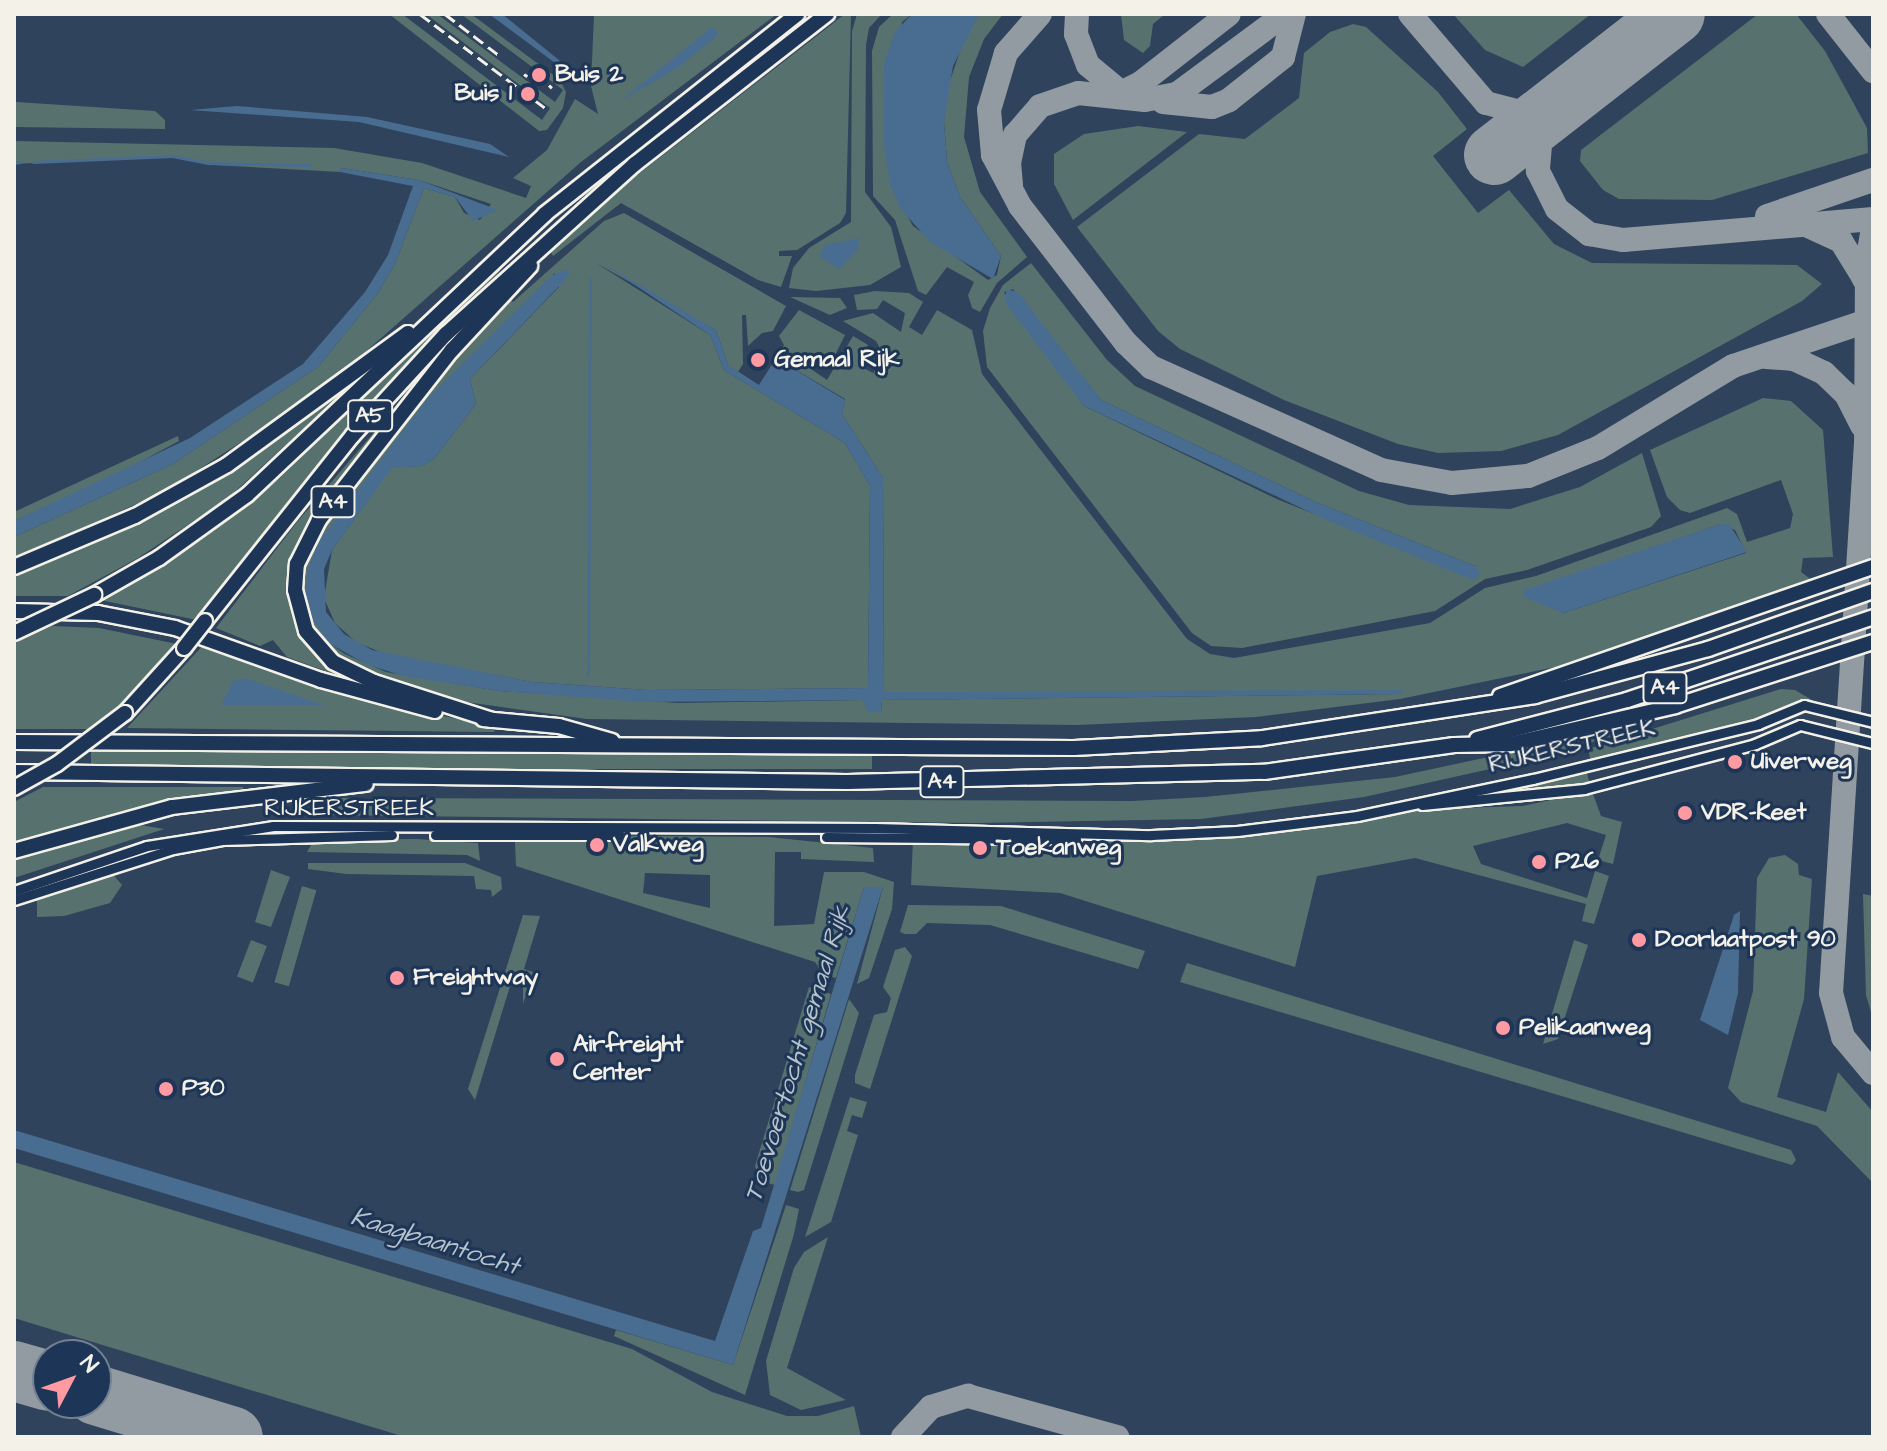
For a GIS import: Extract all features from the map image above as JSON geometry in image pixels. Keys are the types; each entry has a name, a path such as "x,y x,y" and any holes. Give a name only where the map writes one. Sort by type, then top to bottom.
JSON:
{"highway":[{"name":"A5","path":"14,633 94,595 159,558 247,495 434,315 576,188 797,14"},
{"name":"A5","path":"14,788 57,764 125,713 184,648 400,382 556,231 827,14"},
{"name":"A4","path":"492,720 374,682 333,662 316,647 299,614 297,564 319,520 382,437 556,231"},
{"name":"A5","path":"14,567 135,516 227,465 434,315"},
{"name":"A4","path":"1478,705 1873,567"},
{"name":"A4","path":"14,742 1074,748 1262,738 1478,705 1618,675 1873,591"},
{"name":"A4","path":"14,611 98,613 175,628 376,697 492,720 559,726 632,746"},
{"name":"A4","path":"14,772 1017,782 1264,772 1454,745 1627,700 1873,617"},
{"name":"A4","path":"1454,745 1511,744 1675,706 1873,642"},
{"name":"A4","path":"14,851 172,807 278,791 428,778"}],"street":[{"name":"RIJKERSTREEK","path":"14,891 147,846 273,826 1151,835 1285,826 1417,804 1758,724 1804,705 1873,722"},
{"name":"RIJKERSTREEK","path":"1417,804 1514,800 1584,789 1755,744 1800,725 1873,743"},
{"name":"RIJKERSTREEK","path":"14,900 173,849 237,839 693,832"}],"green space":[{"path":"389,14 402,14 542,120 550,108 426,14 437,14 555,102 563,90 461,14 471,14 560,80 566,92 563,108 547,130 539,131"},
{"path":"594,14 777,14 581,162 322,390 165,491 14,559 14,537 173,464 318,367 378,293 395,264 424,188 455,197 464,213 480,220 491,204 419,180 341,168 340,172 213,165 166,156 14,164 14,141 334,148 422,163 526,198 531,186 513,178 547,150 575,99 598,114 591,86"},
{"path":"845,14 851,14 846,213 840,223 797,250 779,251 779,256 792,256 781,287 758,280 621,203 553,256 549,249 613,194"},
{"path":"857,14 882,14 869,28 866,45 865,192 891,227 901,267 870,285 816,291 789,288 793,268 809,248 851,222 852,31"},
{"path":"893,14 912,14 902,22 890,184 913,226 988,280 997,275 1001,256 960,197 947,161 944,122 946,93 964,39 979,14 1003,14 984,39 969,77 964,137 980,192 1027,257 997,283 980,312 972,308 968,295 974,282 947,267 926,295 918,291 895,220 873,196 872,51 879,27"},
{"path":"1121,14 1165,14 1153,24 1150,46 1143,53 1124,40"},
{"path":"1453,14 1591,14 1523,67 1485,50"},
{"path":"1758,14 1796,14 1825,51 1867,128 1868,153 1712,200 1619,199 1603,190 1580,161 1581,150"},
{"path":"1353,24 1366,27 1438,92 1467,129 1433,156 1478,213 1509,190 1554,244 1592,263 1797,265 1822,284 1802,301 1558,435 1501,451 1438,453 1398,444 1284,400 1180,349 1158,331 1077,227 1199,134 1245,139 1299,98 1304,53 1330,32"},
{"path":"16,102 155,111 165,120 165,129 14,127"},
{"path":"1138,126 1187,132 1073,220 1054,184 1054,154 1084,134"},
{"path":"624,213 786,306 773,331 762,333 748,346 746,315 742,315 743,364 738,372 728,365 716,330 596,263 710,335 724,370 845,443 870,486 868,688 647,690 532,682 385,654 356,642 335,623 324,598 332,550 392,467 422,466 435,458 476,404 470,379 559,287 555,273 428,399 315,548 330,644 345,654 386,672 499,691 678,703 863,700 869,712 881,712 882,700 1401,694 884,692 883,478 842,414 845,399 776,358 784,345 779,336 799,310 845,335 831,363 813,353 805,365 827,380 853,336 868,345 858,365 873,373 884,356 876,341 843,321 873,313 901,332 905,313 883,300 877,309 857,310 854,295 875,291 909,293 923,302 909,327 922,335 937,310 972,330 982,374 1187,639 1210,654 1234,658 1430,623 1485,588 1536,576 1727,508 1737,514 1747,542 1790,528 1793,514 1781,480 1690,513 1680,510 1667,497 1650,450 1763,398 1791,401 1823,430 1833,557 1803,558 1801,572 1812,580 1555,667 1400,699 1256,717 1077,725 587,719 459,701 352,670 319,644 302,612 300,564 310,541 421,394 507,297 513,302 604,221","holes":["1721,524 1735,530 1746,553 1563,613 1532,589"]},
{"path":"1031,263 1107,360 1135,386 1359,491 1409,505 1510,509 1580,487 1642,453 1661,516 1651,527 1527,570 1485,579 1435,611 1242,648 1211,646 1192,633 987,367 983,331 990,308 1003,285","holes":["1013,289 1101,400 1316,502 1477,567 1476,578 1279,500 1084,406 1004,292"]},
{"path":"497,267 500,271 339,441 197,620 100,600 183,551 280,478"},
{"path":"790,297 840,298 847,308 830,315"},
{"path":"449,345 304,539 296,614 336,668 334,674 287,657 273,640 260,646 216,628 297,522"},
{"path":"356,380 228,498 138,558 68,596 14,596 14,571 270,440"},
{"path":"178,436 179,441 108,479 14,521 14,512"},
{"path":"52,626 99,628 177,644 125,702 90,729 14,729 14,643"},
{"path":"206,642 379,702 495,727 494,732 127,728"},
{"path":"1781,689 1795,690 1817,703 1591,762 1588,749"},
{"path":"1628,727 1617,735 1526,761 1364,797 1201,819 976,823 319,815 319,798 1132,801 1205,797 1395,777"},
{"path":"91,752 872,752 872,769 91,769"},
{"path":"1586,769 1590,785 1555,792 1455,796"},
{"path":"43,787 243,789 147,807 14,845 14,802"},
{"path":"1592,791 1601,816 1622,822 1613,864 1598,860 1606,835 1567,823 1473,846 1481,864 1587,898 1595,871 1609,876 1594,924 1582,921 1586,904 1415,858 1317,876 1295,967 1060,893 911,885 913,840 1013,846 1189,839 1311,828 1429,809 1523,806"},
{"path":"140,825 164,829 14,878 14,860"},
{"path":"530,835 769,837 873,848 874,862 801,859 801,852 775,852 774,926 814,924 824,872 864,872 894,882 892,909 869,978 857,984 883,887 864,887 836,978 823,974 815,962 516,866 515,842","holes":["645,873 710,875 710,908 643,893"]},
{"path":"416,839 478,843 480,861 467,855 307,852 314,840"},
{"path":"1785,855 1798,864 1799,875 1812,879 1804,999 1777,1097 1826,1112 1838,1072 1873,1112 1873,1183 1817,1126 1741,1102 1728,1088 1753,991 1757,878 1769,858"},
{"path":"308,863 465,863 501,877 502,889 492,897 491,890 476,889 474,876 346,874 308,869"},
{"path":"271,870 290,877 271,927 255,922"},
{"path":"110,871 122,885 110,903 64,916 37,917 37,896"},
{"path":"302,886 316,890 289,986 274,982"},
{"path":"1863,894 1873,896 1873,1019 1866,995"},
{"path":"908,905 1001,906 1145,951 1138,969 990,925 927,923 916,934 905,934 900,932"},
{"path":"523,915 540,916 524,969 533,972 523,1004 523,987 511,983 475,1100 468,1089"},
{"path":"251,940 267,946 253,983 237,976"},
{"path":"1574,940 1588,945 1558,1039 1543,1044"},
{"path":"905,947 912,956 870,1089 855,1083 855,1075 874,1015 887,1012 891,998 883,987 895,950"},
{"path":"1187,963 1791,1150 1796,1160 1792,1165 1180,982"},
{"path":"809,987 831,994 775,1185 760,1181 755,1166"},
{"path":"849,999 859,1013 804,1190 790,1190"},
{"path":"850,1097 867,1102 862,1118 852,1115 847,1131 858,1135 831,1222 805,1237"},
{"path":"14,1162 632,1349 712,1392 787,1416 818,1416 854,1406 861,1437 405,1437 112,1348 112,1339 83,1339 14,1318"},
{"path":"786,1205 799,1209 794,1234 745,1395 614,1336 616,1330 733,1365"},
{"path":"828,1237 787,1368 846,1400 801,1410 770,1395 766,1361 794,1268 804,1252"}],"water":[{"path":"489,14 502,14 575,73 570,74"},
{"path":"912,14 979,14 953,66 944,122 947,161 960,197 1001,256 993,279 930,242 900,208 890,184 883,138 884,63 895,32"},
{"path":"712,27 719,32 715,38 676,69 619,102"},
{"path":"237,106 367,117 490,144 509,157 359,122 190,110"},
{"path":"341,168 419,180 498,210 473,221 455,197 424,188 395,264 378,293 318,367 173,464 14,537 14,521 190,438 303,364 365,292 388,255 413,186 340,172"},
{"path":"859,238 858,250 839,269 819,256 825,245"},
{"path":"599,261 716,330 728,365 759,385 776,358 845,400 842,414 883,478 884,692 1402,690 1401,694 882,700 881,712 868,712 863,700 642,702 499,691 404,676 368,665 330,644 314,622 306,595 307,571 319,541 428,398 551,276 564,270 570,273 566,279 470,379 476,404 435,458 422,466 392,468 332,550 324,569 326,612 344,634 372,650 532,682 647,690 868,688 870,486 845,443 724,370 710,335"},
{"path":"1006,289 1018,292 1101,400 1316,502 1477,567 1480,575 1473,580 1331,522 1084,406 1006,304"},
{"path":"1721,524 1729,524 1747,552 1563,613 1524,597 1524,590"},
{"path":"245,678 323,705 221,705 233,681"},
{"path":"864,887 883,887 733,1365 14,1148 14,1130 715,1341 753,1231 761,1228"},
{"path":"1740,911 1738,993 1728,1035 1700,1020 1734,915"}],"pier":[{"path":"1802,821 1873,842 1873,864 1801,843"}],"waterway":[{"path":"33,162 172,156 209,163 310,165"},
{"path":"14,163 20,162"},
{"path":"588,676 590,279"}],"taxiway":[{"path":"1040,14 1006,53 989,110 993,155 1020,206 1126,343 1151,367 1381,470 1452,483 1528,476 1598,448 1733,366 1873,319"},
{"path":"1077,14 1076,34 1088,65 1124,95"},
{"path":"1115,96 1142,82 1229,14"},
{"path":"1011,185 1009,163 1015,135 1040,106 1078,93 1145,100 1177,94 1285,14"},
{"path":"1163,102 1212,107 1229,100 1283,57 1294,14"},
{"path":"1410,14 1486,103 1525,113 1560,104"},
{"path":"1828,14 1873,71"},
{"path":"1560,104 1541,134 1538,171 1557,209 1589,234 1623,240 1873,219"},
{"path":"1767,216 1873,180"},
{"path":"1804,224 1841,241 1865,280"},
{"path":"1864,279 1873,228"},
{"path":"1867,264 1866,443 1831,993 1843,1037 1873,1073"},
{"path":"1766,357 1794,359 1824,373 1846,394 1862,425"},
{"path":"903,1437 931,1407 968,1396 1117,1437"}],"runway":[{"path":"1494,155 1675,14"},
{"path":"14,1371 32,1376"},
{"path":"112,1400 233,1437"}],"railway":[{"path":"420,14 549,111"},
{"path":"445,14 500,56"},
{"path":"549,85 552,88"}],"place":[{"name":"Buis 2","path":"539,75"},
{"name":"Buis 1","path":"528,94"},
{"name":"Gemaal Rijk","path":"758,360"},
{"name":"Uiverweg","path":"1735,762"},
{"name":"VDR-Keet","path":"1685,813"},
{"name":"Valkweg","path":"597,845"},
{"name":"Toekanweg","path":"980,848"},
{"name":"P26","path":"1539,862"},
{"name":"Doorlaatpost 90","path":"1639,940"},
{"name":"Freightway","path":"397,978"},
{"name":"Pelikaanweg","path":"1503,1028"},
{"name":"Airfreight Center","path":"557,1059"},
{"name":"P30","path":"166,1089"}],"water label":[{"name":"Toevoertocht gemaal Rijk","path":"798,1054"},
{"name":"Kaagbaantocht","path":"435,1242"}]}
